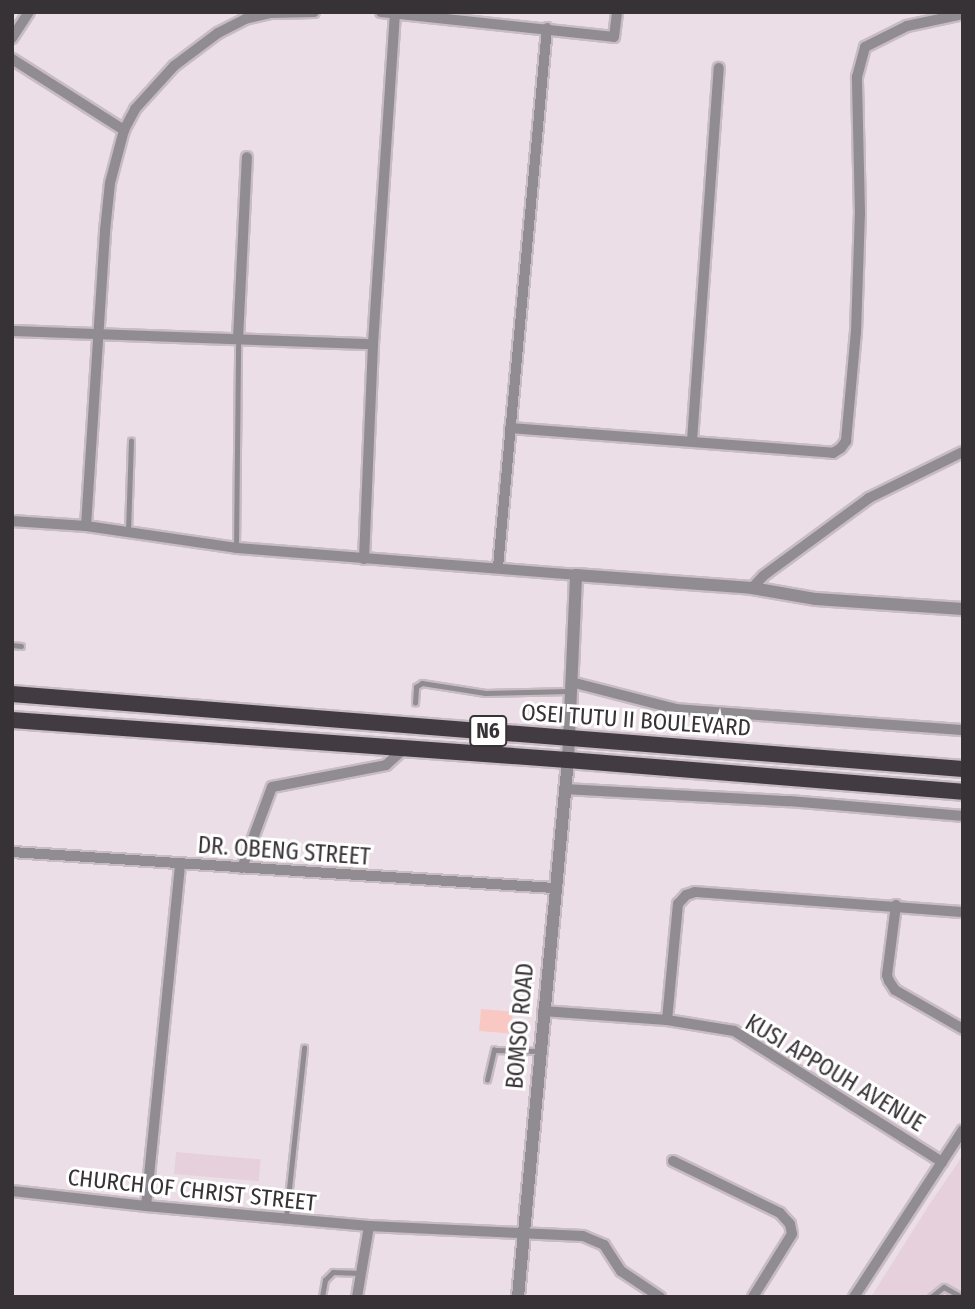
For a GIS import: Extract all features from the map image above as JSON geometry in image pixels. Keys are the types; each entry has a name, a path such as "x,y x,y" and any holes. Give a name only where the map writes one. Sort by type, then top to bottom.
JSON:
{"highway":[{"name":"OSEI TUTU II BOULEVARD","path":"12,694 963,769"},
{"name":"OSEI TUTU II BOULEVARD","path":"12,720 963,792"}],"street":[{"path":"12,38 29,12"},
{"path":"86,526 97,336 110,183 124,130 135,109 174,66 218,33 245,19 272,13 314,12"},
{"path":"381,12 614,37 617,12"},
{"path":"364,559 373,344 395,13"},
{"path":"510,428 833,453 846,441 856,332 860,214 857,77 865,47 907,26 963,15"},
{"path":"498,567 547,28"},
{"path":"12,58 124,130"},
{"path":"692,441 719,68"},
{"path":"238,339 247,157"},
{"path":"12,331 373,344"},
{"path":"752,588 763,576 869,498 963,452"},
{"path":"12,521 86,526 236,548 752,588 816,599 963,609"},
{"name":"BOMSO ROAD","path":"518,1297 568,760 576,575"},
{"path":"571,687 676,709 963,730"},
{"path":"242,868 272,787 386,765 405,748"},
{"path":"564,789 789,801 963,816"},
{"name":"DR. OBENG STREET","path":"12,852 554,888"},
{"path":"146,1206 180,864"},
{"path":"667,1020 678,904 686,895 695,892 963,912"},
{"path":"895,905 889,982 894,990 963,1029"},
{"name":"KUSI APPOUH AVENUE","path":"543,1011 667,1020 734,1031 942,1162"},
{"path":"854,1297 963,1130"},
{"path":"673,1161 780,1213 790,1224 792,1234 753,1297"},
{"name":"CHURCH OF CHRIST STREET","path":"12,1191 369,1226 583,1236 604,1245 621,1271 660,1297"},
{"path":"357,1297 369,1226"}],"lane":[{"path":"236,548 238,339"},
{"path":"128,532 131,441"},
{"path":"12,645 21,646"},
{"path":"415,703 416,687 422,683 485,693 571,687"},
{"path":"286,1219 304,1048"},
{"path":"487,1080 494,1050 539,1051"},
{"path":"322,1297 325,1280 333,1272 360,1273"},
{"path":"931,1297 944,1287 962,1297"}],"shaded area":[{"path":"481,1009 513,1012 511,1034 479,1031"},
{"path":"176,1152 261,1159 259,1181 174,1174"},
{"path":"963,1155 963,1297 871,1297 929,1205"}]}
